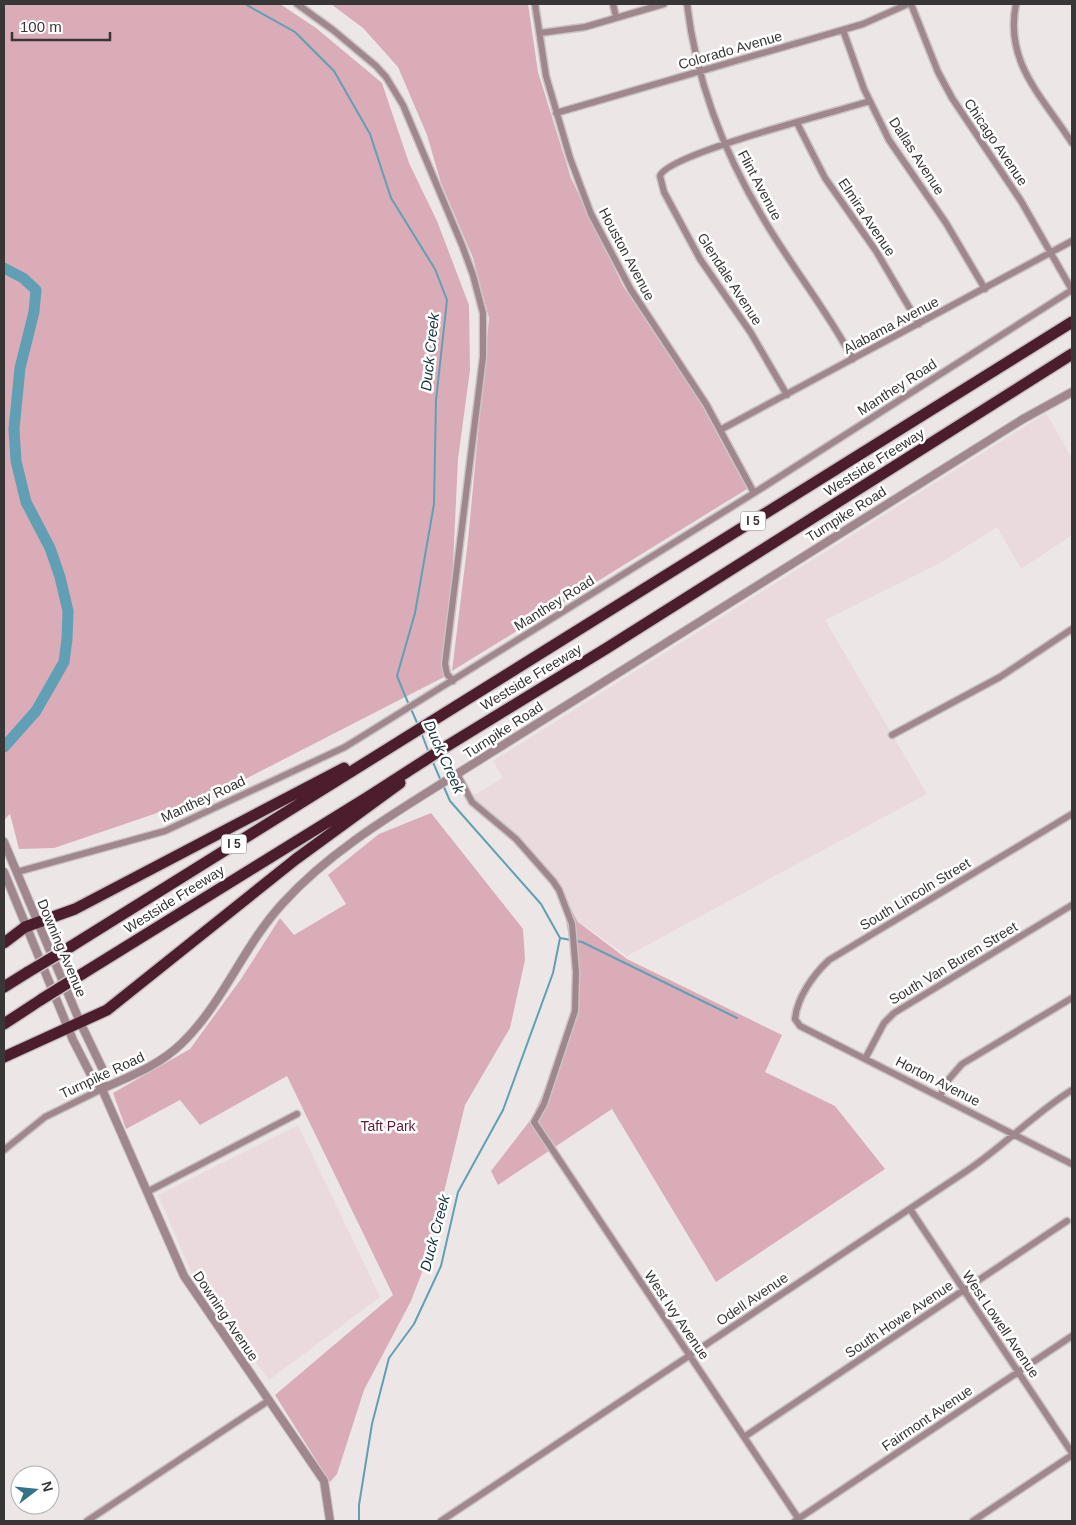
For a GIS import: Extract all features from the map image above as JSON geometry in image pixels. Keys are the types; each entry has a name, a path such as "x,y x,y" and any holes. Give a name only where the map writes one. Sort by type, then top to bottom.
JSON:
{"highway":[{"name":"Westside Freeway","path":"4,987 1058,331 1072,320"},
{"name":"Westside Freeway","path":"4,1024 447,746 607,648 1071,355"},
{"path":"4,943 25,926 75,908 356,762 370,760"},
{"path":"4,1057 107,1010 312,847 397,788 411,770"}],"street":[{"path":"297,4 333,30 376,66 400,100 462,245 480,300 484,325 483,357 445,664 447,674 453,681"},
{"name":"Houston Avenue","path":"535,4 546,76 556,113 585,198 615,261 652,324 696,387 754,493"},
{"path":"613,4 616,17"},
{"path":"540,33 585,26 664,4"},
{"name":"Flint Avenue","path":"687,4 691,39 725,144 762,218 821,304 853,359"},
{"name":"Colorado Avenue","path":"556,113 843,30 880,18 909,4"},
{"name":"Chicago Avenue","path":"909,4 934,64 952,98 1021,201 1072,290"},
{"path":"1016,4 1014,34 1019,58 1031,83 1072,143"},
{"name":"Dallas Avenue","path":"843,30 870,102 889,140 946,223 985,289"},
{"path":"725,144 870,102"},
{"name":"Elmira Avenue","path":"797,123 825,178 876,252 919,324"},
{"name":"Glendale Avenue","path":"725,144 664,168 660,174 660,180 664,192 700,259 760,348 787,395"},
{"name":"Alabama Avenue","path":"720,430 1072,242"},
{"name":"Manthey Road","path":"17,872 165,831 339,750 428,697 754,493 1072,290"},
{"name":"Turnpike Road","path":"4,1150 44,1117 140,1072 180,1045 196,1027 264,926 303,882 351,843 454,775 1023,418 1072,392"},
{"path":"892,735 1000,677 1072,629"},
{"name":"West Ivy Avenue","path":"454,775 472,802 516,839 553,881 559,890 572,924 576,972 575,1011 545,1099 534,1122 798,1520"},
{"name":"South Lincoln Street","path":"795,1019 796,1012 811,981 829,960 1072,814"},
{"path":"4,842 17,872"},
{"path":"4,853 9,864 17,872"},
{"name":"Downing Avenue","path":"17,872 80,1022 103,1070 102,1089"},
{"name":"Downing Avenue","path":"5,874 68,1027 92,1076 102,1089 187,1281 324,1481 330,1521"},
{"name":"South Van Buren Street","path":"865,1059 884,1023 894,1013 1072,905"},
{"path":"940,1096 949,1078 962,1064 1072,998"},
{"name":"Horton Avenue","path":"795,1019 800,1026 1072,1164"},
{"name":"Odell Avenue","path":"441,1521 987,1157 1044,1108 1072,1090"},
{"path":"147,1192 296,1114"},
{"name":"West Lowell Avenue","path":"910,1209 1072,1454"},
{"name":"South Howe Avenue","path":"744,1437 1068,1221"},
{"name":"Fairmont Avenue","path":"798,1520 1072,1336"},
{"path":"87,1521 268,1400"},
{"path":"973,1521 1072,1454"}],"shaded area":[{"path":"1046,413 1072,458 1072,535 1021,569 997,527 942,562 825,620 927,794 627,956 579,922 552,876 467,799 503,778 493,761"},
{"path":"298,1125 380,1297 269,1380 192,1274 158,1195"}],"green space":[{"path":"4,4 280,4 316,28 382,83 409,163 437,221 469,305 470,370 458,459 451,608 444,677 222,791 54,848 19,849 10,814 4,820"},
{"path":"331,4 528,4 538,72 571,178 623,286 699,400 747,489 452,671 468,540 489,318 473,258 441,183 427,135 398,67 363,28"},
{"name":"Taft Park","path":"431,813 523,929 525,960 510,1028 465,1105 429,1254 411,1301 364,1390 337,1474 330,1482 275,1395 393,1295 287,1076 200,1125 180,1100 126,1129 113,1093 190,1049 241,979 280,918 294,935 346,904 328,875 379,834"},
{"path":"560,888 578,922 627,959 782,1035 765,1072 835,1106 885,1169 716,1282 612,1109 498,1185 491,1171 532,1118 567,1039 577,982"}],"waterway":[{"name":"Duck Creek","path":"245,4 295,32 334,71 370,134 391,198 435,269 447,300 436,400 434,504 415,613 397,676 409,705"},
{"path":"4,268 23,278 36,290 34,312 20,368 14,429 16,461 26,502 50,548 60,577 68,611 64,662 36,711 4,747"},
{"name":"Duck Creek","path":"411,709 418,725"},
{"name":"Duck Creek","path":"421,732 429,753"},
{"name":"Duck Creek","path":"432,760 441,781"},
{"name":"Duck Creek","path":"359,1521 359,1505 372,1424 389,1358 414,1324 441,1266 458,1192 503,1110 553,973 560,938 541,904 450,801 443,785"},
{"path":"560,938 582,942 737,1018"}]}
